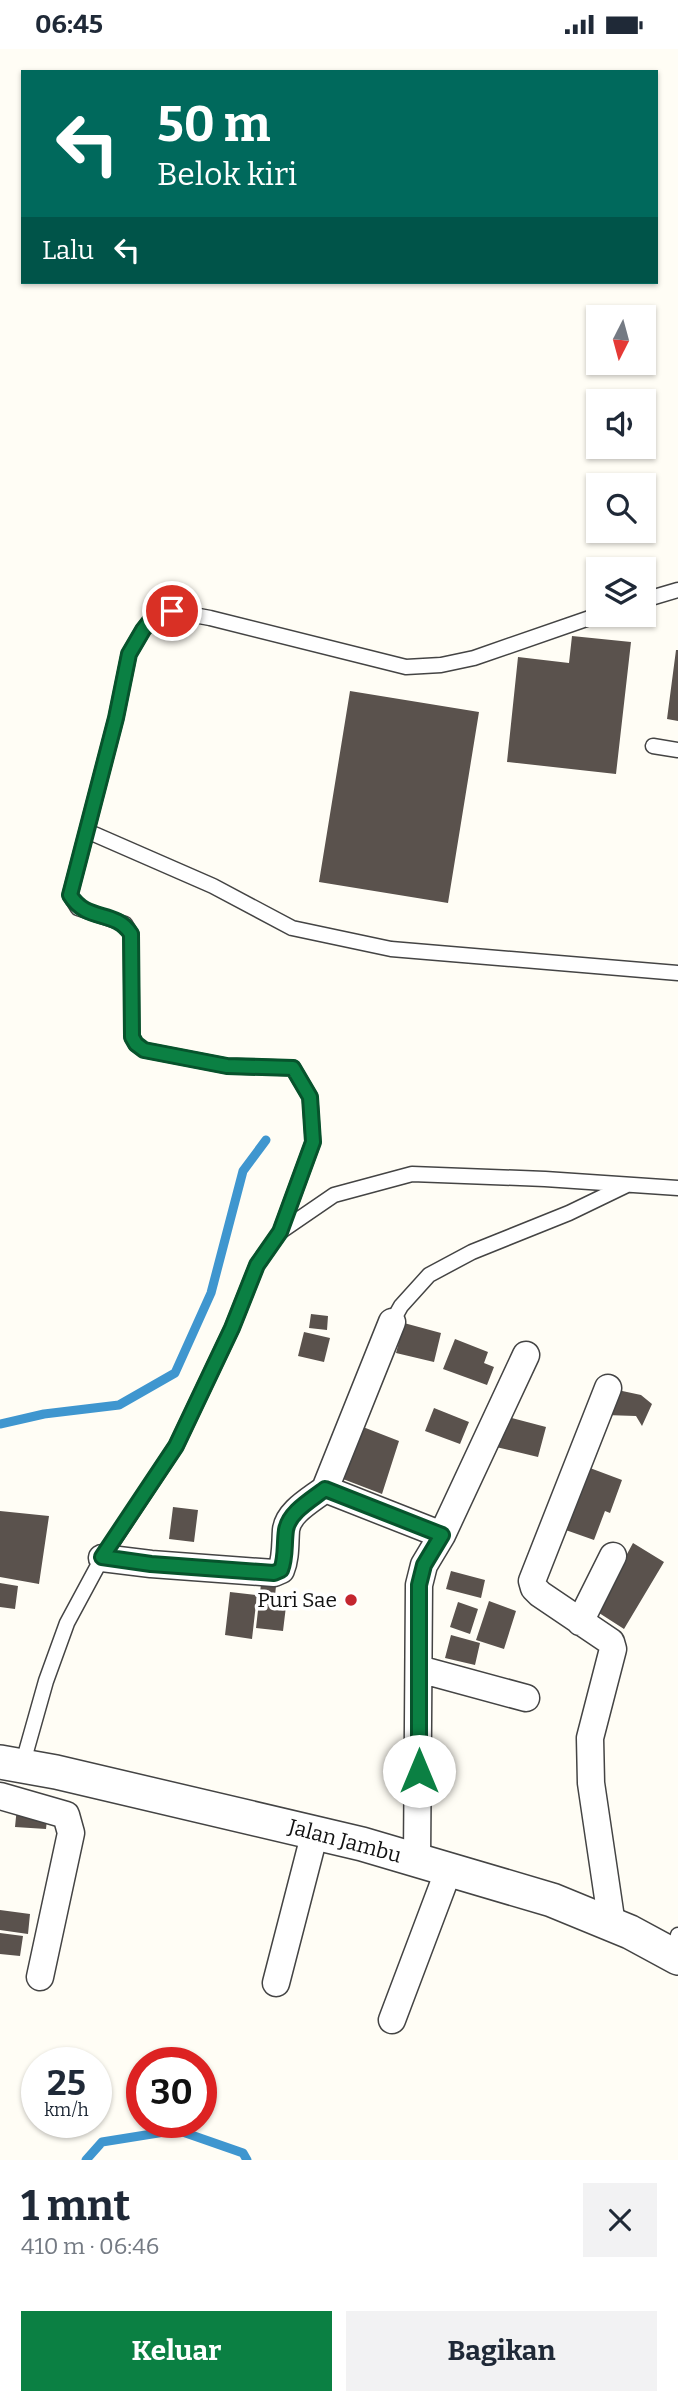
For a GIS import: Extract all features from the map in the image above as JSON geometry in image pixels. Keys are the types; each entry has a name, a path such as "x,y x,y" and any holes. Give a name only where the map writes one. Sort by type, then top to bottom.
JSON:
{"street":[{"path":"102,1557 151,1564 274,1573 281,1570 284,1563 286,1526 293,1515 325,1489 392,1322"},
{"path":"417,1861 419,1585 424,1565 442,1535 526,1355"},
{"path":"608,1388 532,1581 540,1594 611,1642 613,1649 590,1738 591,1783 612,1925"},
{"path":"325,1489 442,1535"},
{"path":"580,1622 613,1556"},
{"path":"419,1669 526,1698"},
{"name":"Jalan Jambu","path":"11,1764 314,1832 449,1869 552,1900 676,1949"},
{"path":"0,1795 66,1815 71,1833 40,1977"},
{"path":"276,1983 314,1832"},
{"path":"392,2020 449,1869"}],"lane":[{"path":"656,596 678,590"},
{"path":"11,1764 47,1681 67,1623 102,1557 176,1446 232,1328 257,1265 280,1232 313,1142 310,1097 293,1068 227,1066 144,1050 136,1044 132,1037 131,934 124,924 78,908 70,895 129,654 154,616 172,611 406,667 441,665 474,658 586,619"},
{"path":"653,746 678,750"},
{"path":"87,831 213,886 292,928 391,949 678,973"},
{"path":"280,1232 334,1195 412,1174 678,1188"},
{"path":"392,1322 401,1306 429,1275 472,1252 569,1213 628,1185"}],"building":[{"path":"572,636 631,642 616,774 507,762 518,657 569,663"},
{"path":"678,650 678,721 667,719"},
{"path":"350,691 479,712 448,903 319,882"},
{"path":"311,1314 328,1316 327,1330 309,1328"},
{"path":"404,1323 441,1333 434,1362 396,1353"},
{"path":"304,1332 330,1338 324,1362 298,1356"},
{"path":"455,1339 488,1352 484,1363 494,1367 487,1385 443,1369"},
{"path":"613,1389 641,1395 652,1404 642,1426 636,1416 605,1415"},
{"path":"434,1408 469,1422 460,1444 425,1431"},
{"path":"504,1416 546,1427 538,1457 496,1447"},
{"path":"363,1427 399,1441 382,1494 343,1479"},
{"path":"582,1465 622,1480 610,1513 605,1511 594,1540 560,1528"},
{"path":"173,1507 198,1510 194,1542 169,1539"},
{"path":"0,1511 49,1516 39,1584 0,1577"},
{"path":"633,1543 664,1562 624,1629 596,1611"},
{"path":"451,1571 485,1580 481,1598 446,1589"},
{"path":"0,1583 18,1586 15,1609 0,1607"},
{"path":"261,1584 276,1586 275,1596 287,1598 283,1631 256,1628"},
{"path":"230,1592 257,1595 252,1639 225,1635"},
{"path":"489,1601 516,1611 504,1649 476,1640"},
{"path":"458,1602 478,1609 470,1634 450,1627"},
{"path":"451,1635 480,1643 475,1665 445,1658"},
{"path":"17,1807 48,1810 46,1829 15,1827"},
{"path":"0,1910 30,1914 28,1934 0,1930"},
{"path":"0,1933 23,1936 20,1956 0,1954"}],"waterway":[{"path":"0,1424 44,1414 119,1405 175,1373 211,1293 243,1171 266,1140"},
{"path":"86,2160 102,2142 177,2130 243,2153 247,2160"}],"place":[{"name":"Puri Sae","path":"351,1600"}],"route":[{"path":"172,611 154,616 129,654 116,718 70,895 78,908 124,924 131,934 132,1037 136,1044 144,1050 187,1056 227,1066 293,1068 310,1097 313,1142 280,1232 257,1265 232,1328 176,1446 102,1557 151,1564 274,1573 281,1570 284,1563 286,1526 293,1515 325,1489 442,1535 424,1565 419,1585 419,1771"}]}
